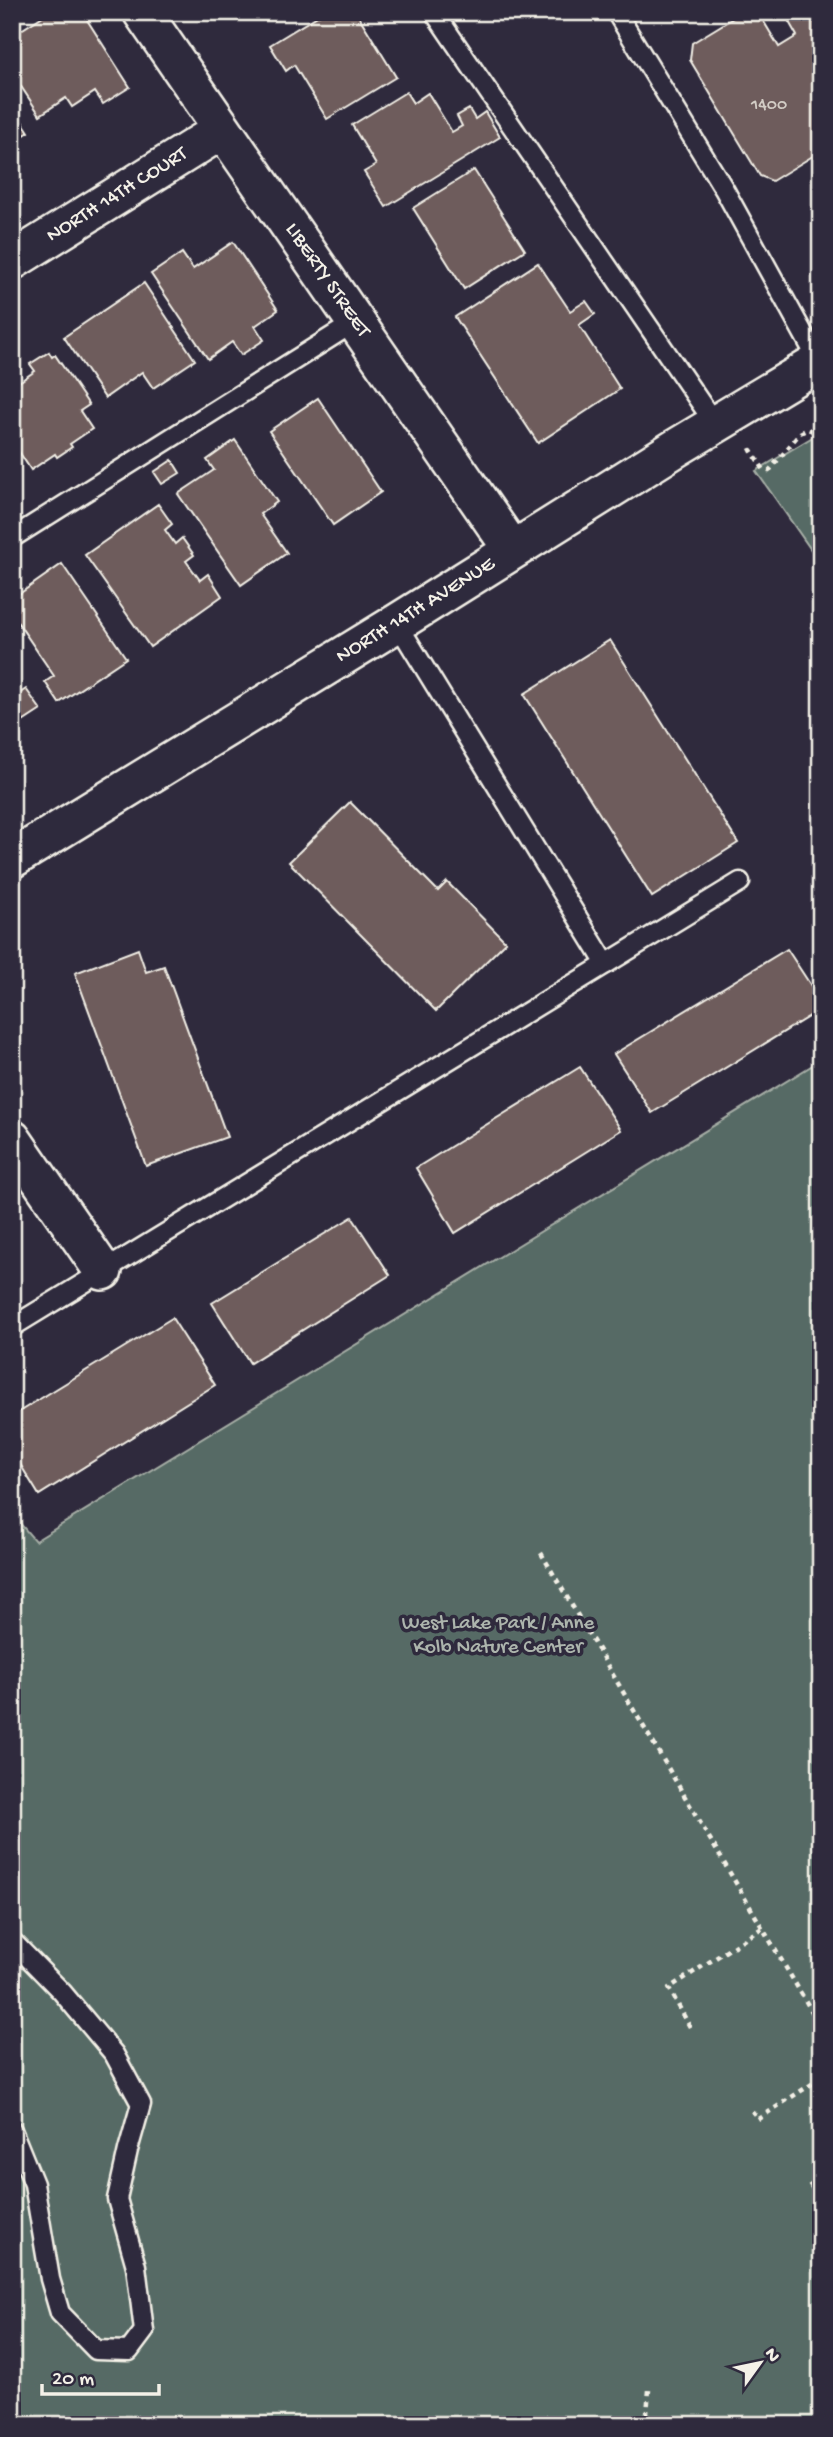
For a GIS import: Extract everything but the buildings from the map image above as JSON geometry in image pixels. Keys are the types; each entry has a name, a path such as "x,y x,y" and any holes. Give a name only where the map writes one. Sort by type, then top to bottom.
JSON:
{"street":[{"name":"LIBERTY STREET","path":"142,12 512,549"},
{"name":"NORTH 14TH COURT","path":"12,261 222,130"},
{"name":"NORTH 14TH AVENUE","path":"12,859 715,424 820,362"},
{"path":"12,1139 103,1271"}],"lane":[{"path":"434,12 715,424"},
{"path":"617,13 723,189 820,362"},
{"path":"12,538 355,322"},
{"path":"397,623 606,964"},
{"path":"12,1327 740,882"},
{"path":"12,1941 62,1992 114,2054 141,2104 117,2199 136,2266 144,2331 129,2351 96,2350 60,2313 50,2279 34,2184 12,2130"}],"path":[{"path":"740,456 751,450 764,470 769,471 800,433 808,429 818,433 821,438"},
{"path":"821,1353 821,1424"},
{"path":"541,1553 821,2027"},
{"path":"691,2027 669,1988 762,1928"},
{"path":"752,2111 758,2119 821,2078"},
{"path":"646,2425 649,2390"}],"green space":[{"path":"821,432 821,564 756,471"},
{"name":"West Lake Park / Anne Kolb Nature Center","path":"821,1060 821,2425 12,2425 12,1514 35,1541"}]}
